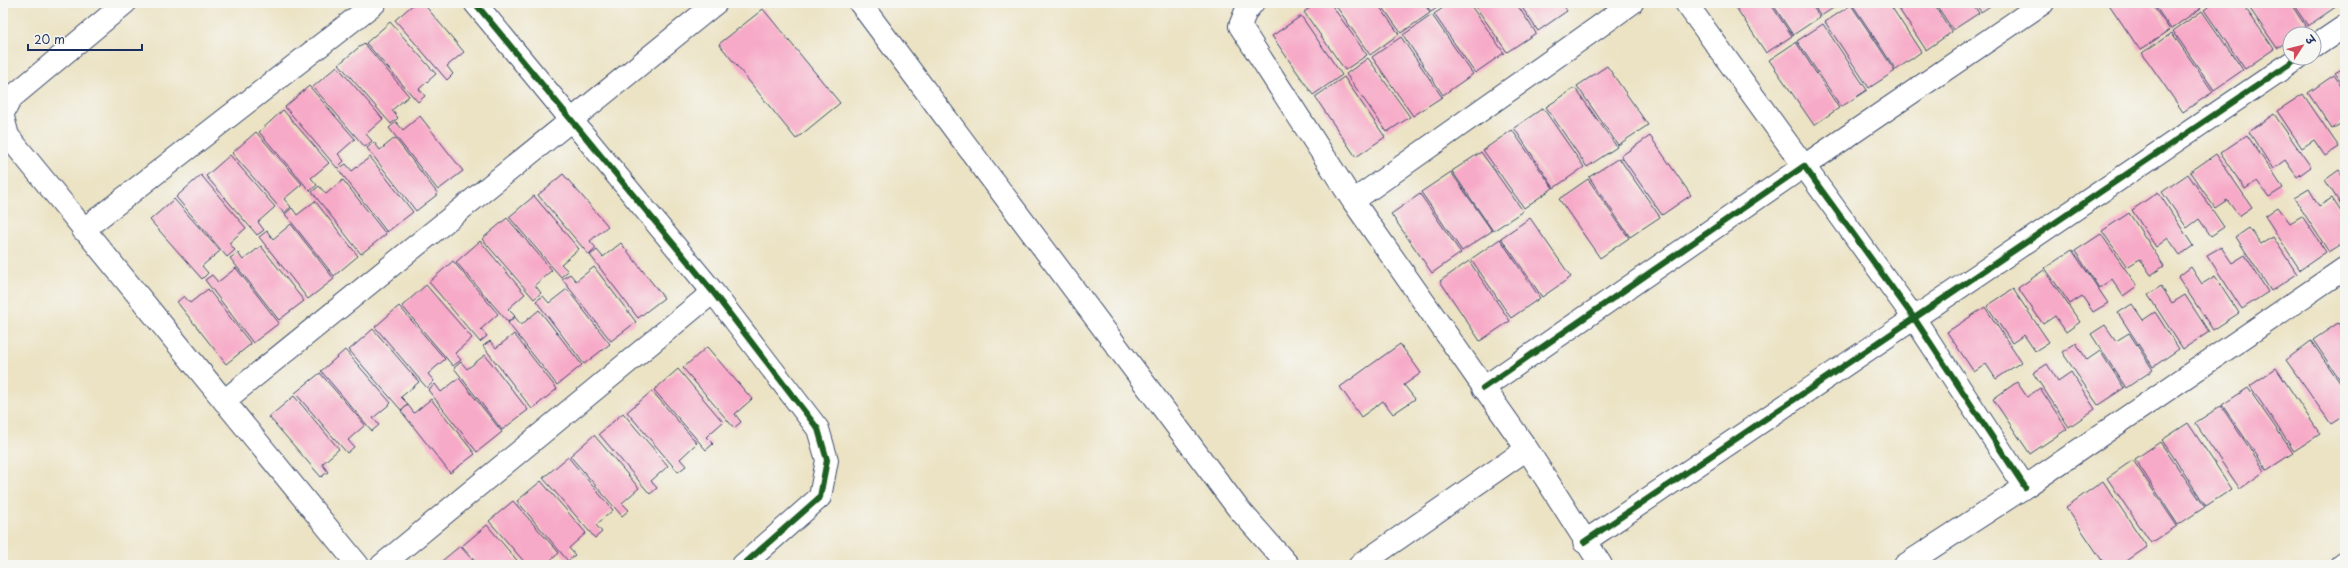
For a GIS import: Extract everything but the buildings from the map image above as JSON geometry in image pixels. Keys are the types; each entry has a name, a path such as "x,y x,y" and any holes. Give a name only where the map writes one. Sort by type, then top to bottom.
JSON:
{"street":[{"path":"3,113 11,98 125,3"},
{"path":"83,230 375,3"},
{"path":"476,3 713,292 818,429 827,460 820,497 743,565"},
{"path":"224,401 716,3"},
{"path":"860,3 1237,507 1288,565"},
{"path":"1253,3 1246,11 1240,26 1353,201 1527,450 1584,542 1601,565"},
{"path":"1353,201 1632,3"},
{"path":"1686,3 1914,318 2025,487"},
{"path":"1483,388 2043,3"},
{"path":"2322,42 2345,26"},
{"path":"1584,542 2286,66"},
{"path":"3,117 8,136 83,230 358,565"},
{"path":"1905,565 2025,487 2345,268"},
{"path":"382,565 713,292"},
{"path":"1360,565 1527,450"},
{"path":"2340,565 2345,562"}],"cycle path":[{"path":"475,3 713,292 818,429 827,460 820,497 743,565"},
{"path":"1584,542 2286,66"},
{"path":"1483,388 1804,166 1914,318 2025,487"}]}
